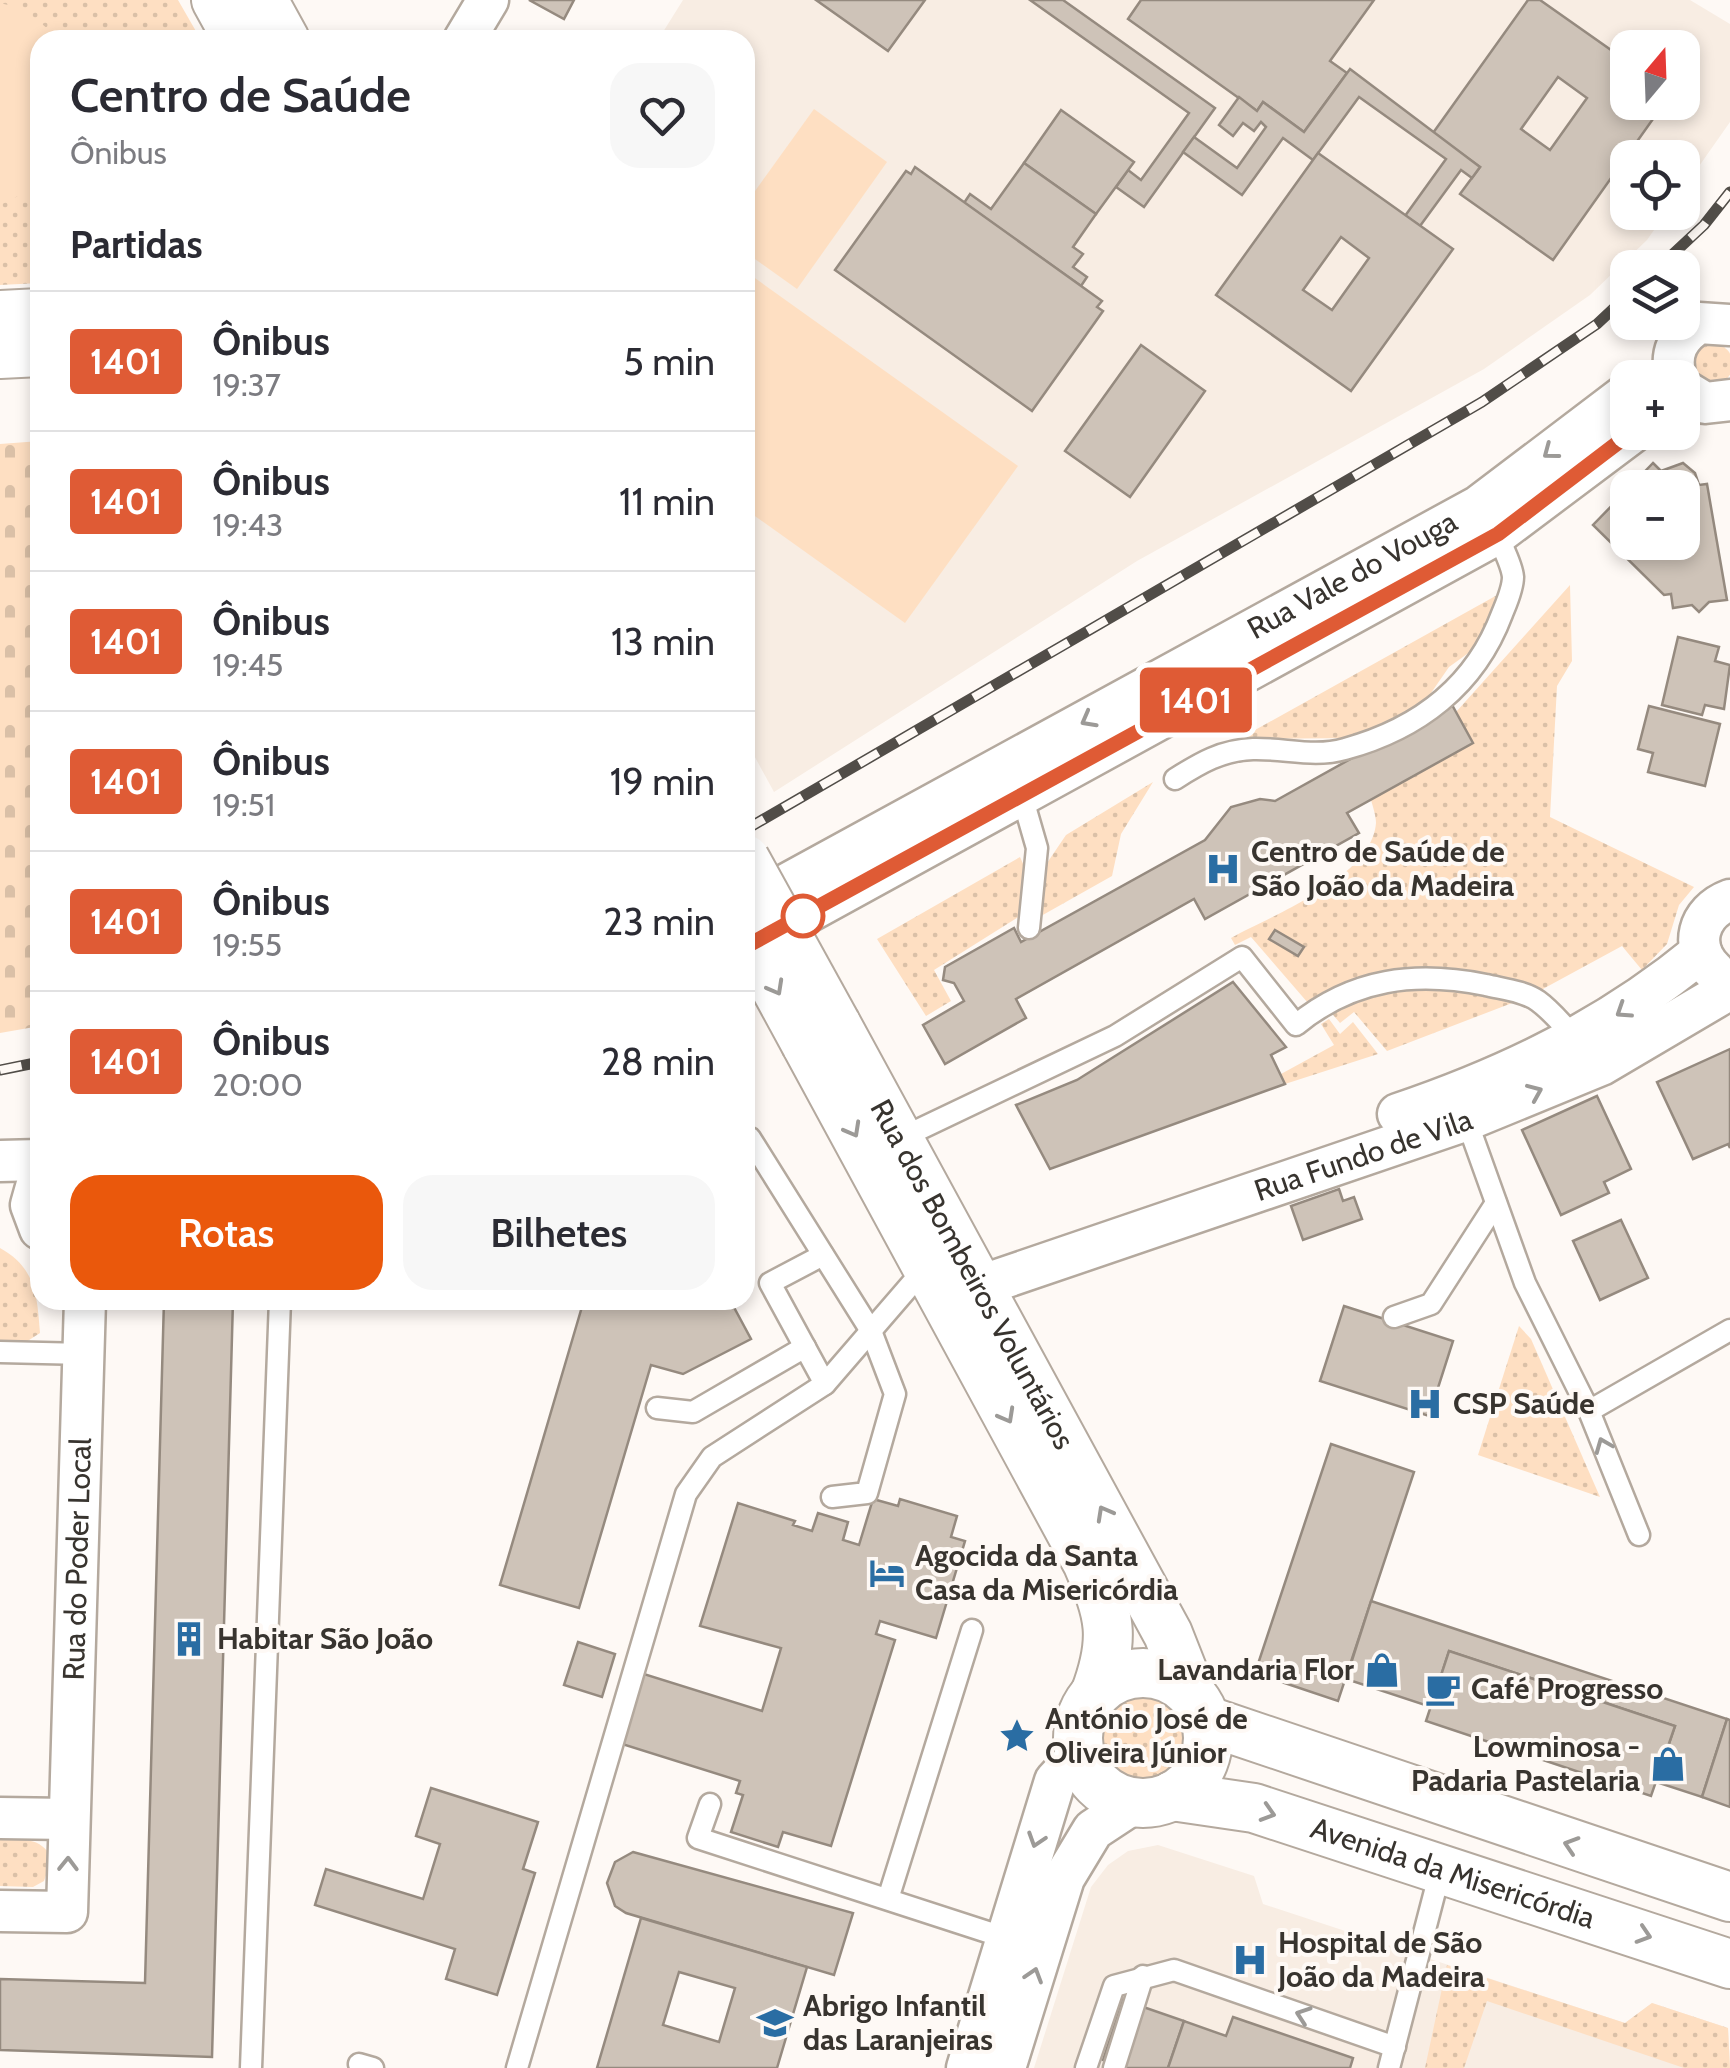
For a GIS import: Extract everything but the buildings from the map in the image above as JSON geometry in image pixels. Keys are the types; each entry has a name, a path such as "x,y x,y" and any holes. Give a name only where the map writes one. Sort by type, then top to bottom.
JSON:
{"street":[{"path":"216,0 232,30"},
{"path":"263,0 280,30"},
{"path":"470,30 488,0"},
{"path":"0,316 30,314"},
{"path":"1687,360 1681,337 1699,324 1730,325"},
{"path":"0,354 30,352"},
{"name":"Rua Vale do Vouga","path":"755,902 1479,506 1610,407"},
{"name":"Rua Vale do Vouga","path":"755,942 1498,534 1610,449"},
{"name":"Rua dos Bombeiros Voluntários","path":"755,882 821,1034 1168,1634 1198,1707"},
{"path":"1730,900 1713,908 1702,923 1700,952 1716,973 1730,980"},
{"name":"Rua dos Bombeiros Voluntários","path":"755,945 900,1138 1109,1612 1108,1658 1095,1694"},
{"name":"Rua Fundo de Vila","path":"1461,1107 1650,994 1700,952"},
{"name":"Rua Fundo de Vila","path":"958,1272 1600,1064 1730,989"},
{"path":"0,1161 30,1160"},
{"name":"Rua do Poder Local","path":"0,1911 67,1912 85,1310"},
{"path":"1005,2068 1064,1878 1093,1830 1190,1782 1203,1764 1208,1742 1198,1707 1178,1683 1143,1673 1125,1675 1095,1694 1079,1722 1080,1755 1100,1787 1153,1800"},
{"name":"Avenida da Misericórdia","path":"1198,1707 1730,1897"},
{"path":"967,2068 1055,1782 1080,1755"},
{"name":"Avenida da Misericórdia","path":"1153,1800 1254,1808 1730,1964"},
{"path":"0,1818 69,1819"}],"lane":[{"path":"1176,779 1210,757 1252,749 1302,754 1342,750 1413,722 1438,705 1481,660 1508,598 1512,577 1498,534"},
{"path":"1022,796 1037,848 1029,928"},
{"path":"900,1138 1115,1036 1242,957 1296,1025 1323,1006 1363,987 1420,976 1510,990 1536,1000 1576,1039"},
{"path":"1461,1107 1525,1283 1590,1412 1639,1535"},
{"path":"755,1146 871,1331 896,1394 868,1493 832,1496"},
{"path":"1394,1317 1431,1304 1496,1204"},
{"path":"823,1255 770,1283 826,1384"},
{"path":"516,2068 686,1494 712,1457 826,1384 871,1331 958,1272"},
{"path":"251,2068 280,1310"},
{"path":"1590,1412 1730,1330"},
{"path":"657,1408 693,1412 805,1347"},
{"path":"0,1352 85,1354"},
{"path":"888,1900 972,1630"},
{"path":"710,1804 698,1838 1006,1938"},
{"path":"1390,2068 1441,1868"},
{"path":"1086,2068 1114,1986 1174,1970 1396,2047"},
{"path":"1114,2068 1144,1976"}],"shaded area":[{"path":"683,0 1690,0 1730,24 1730,122 1700,165 1700,140 1610,140 1610,230 1654,230 1637,250 1610,250 1610,276 1590,295 1484,369 1137,561 774,792 755,757 755,30 664,30"},
{"name":"Hospital de São João da Madeira","path":"1158,1845 1254,1876 1263,1904 1625,2023 1652,2003 1728,2028 1730,2068 1034,2068 1091,1887 1108,1865 1128,1851"}],"green space":[{"path":"0,0 178,0 195,30 30,30 30,284 0,285"},
{"path":"0,3 24,9 49,30 30,30 30,190 0,205"},
{"path":"814,109 887,162 797,289 755,259 755,191"},
{"path":"755,278 1018,466 905,623 755,516"},
{"path":"1705,345 1721,345 1731,355 1731,373 1721,383 1705,383 1700,379 1700,360 1694,360 1694,356"},
{"path":"30,442 30,1028 0,1033 0,444"},
{"path":"1570,585 1572,661 1557,686 1550,817 1694,887 1679,905 1667,944 1642,970 1622,946 1541,990 1473,973 1358,982 1308,1003 1251,937 1235,945 1231,938 1294,906 1339,877 1358,861 1370,843 1376,823 1371,800 1473,743 1456,712"},
{"path":"1499,594 1474,649 1449,667 1422,706 1357,738 1239,739"},
{"path":"1153,782 1121,834 1112,876 1041,916 1047,863 1066,835"},
{"path":"1020,857 1025,868 1020,916 934,970 951,1001 926,1016 877,939"},
{"path":"1412,982 1520,1000 1387,1051 1354,1012 1340,1023 1328,1009"},
{"path":"1329,1019 1340,1034 1353,1022 1378,1054 1285,1084 1281,1074 1334,1045 1321,1024"},
{"path":"0,1248 28,1274 30,1310 38,1310 40,1333 26,1342 0,1341"},
{"path":"1519,1326 1531,1339 1600,1497 1478,1455"},
{"path":"1142,1692 1174,1705 1187,1737 1174,1769 1142,1782 1110,1769 1097,1737 1110,1705"},
{"path":"0,1839 42,1846 52,1858 44,1881 33,1887 0,1886"},
{"path":"1447,1965 1625,2023 1652,2003 1728,2028 1730,2068 1684,2068 1487,2001 1464,2068 1425,2068"}],"railway":[{"path":"1677,250 1730,192"},
{"path":"755,824 1482,402 1610,312"},
{"path":"0,1070 30,1064"}],"bus line":[{"name":"1401","path":"755,942 1498,534 1610,448"}],"place":[{"name":"Centro de Saúde de São João da Madeira","path":"1223,869"},
{"name":"CSP Saúde","path":"1425,1404"},
{"name":"Agocida da Santa Casa da Misericórdia","path":"887,1573"},
{"name":"Habitar São João","path":"189,1639"},
{"name":"Lavandaria Flor","path":"1382,1670"},
{"name":"Café Progresso","path":"1443,1689"},
{"name":"António José de Oliveira Júnior","path":"1017,1736"},
{"name":"Lowminosa - Padaria Pastelaria","path":"1668,1764"},
{"name":"Hospital de São João da Madeira","path":"1250,1960"},
{"name":"Abrigo Infantil das Laranjeiras","path":"775,2023"}]}
